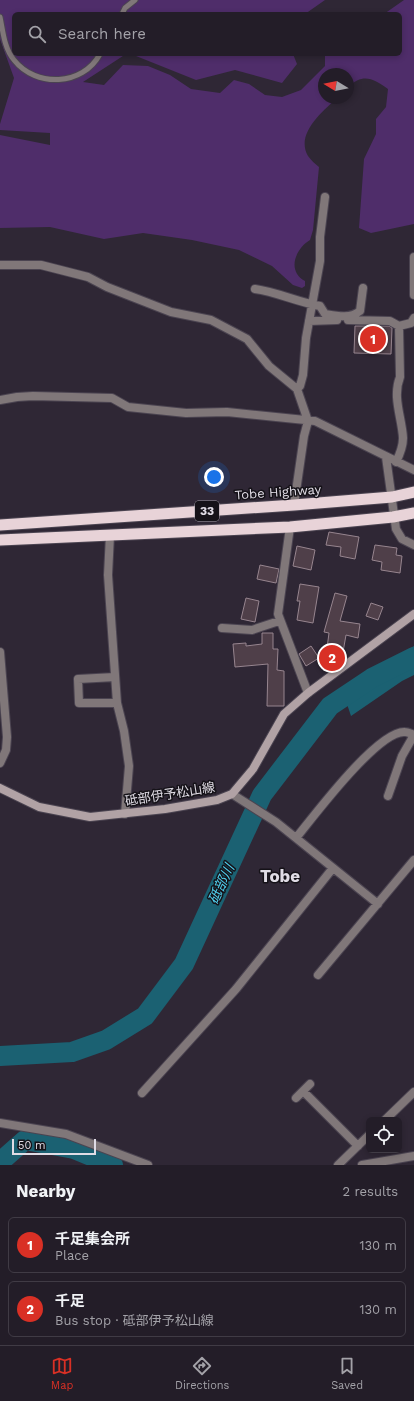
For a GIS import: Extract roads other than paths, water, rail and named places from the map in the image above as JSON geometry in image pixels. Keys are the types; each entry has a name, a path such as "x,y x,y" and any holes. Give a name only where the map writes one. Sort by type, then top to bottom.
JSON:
{"highway":[{"name":"Tobe Highway","path":"0,525 294,505 392,497 414,492"},
{"name":"33","path":"0,540 290,526 394,517 414,513"}],"main road":[{"name":"砥部伊予松山線","path":"0,788 39,807 90,817 125,814 217,800 232,794 253,769 284,714 308,693 414,614"}],"street":[{"path":"297,389 300,386 302,375 309,321 320,262 320,237 325,197"},
{"path":"414,257 414,296"},
{"path":"0,265 34,265 63,270 88,277 107,287 171,312 211,320 247,339 269,366 297,389 308,421 303,443 294,505"},
{"path":"254,289 268,290 312,305 320,306 325,314 339,317 354,316 360,311 364,288"},
{"path":"309,321 376,320 390,321 399,326 411,323 414,318"},
{"path":"396,462 401,451 403,438 398,409 397,384 400,377 399,326"},
{"path":"0,400 28,396 112,398 128,407 186,413 227,412 315,421 414,470"},
{"path":"386,457 396,529 402,538 414,545"},
{"path":"290,526 278,614 279,621 308,693"},
{"path":"110,535 108,575 117,703 124,731 129,766 125,814"},
{"path":"222,628 252,630 279,621"},
{"path":"0,652 7,736 6,750 0,763"},
{"path":"115,677 78,679 79,703 117,703"},
{"path":"296,838 353,769 371,751 397,734 405,732 414,735 402,756 388,796"},
{"path":"232,794 276,822 378,904"},
{"path":"318,976 414,860"},
{"path":"142,1093 236,989 333,868"},
{"path":"296,1098 310,1084"},
{"path":"303,1092 358,1146"},
{"path":"388,1117 414,1092"},
{"path":"0,1123 66,1134 148,1165"},
{"path":"338,1165 366,1138"},
{"path":"362,1165 414,1156"}],"lane":[{"path":"123,12 125,8 135,0"},
{"path":"0,17 6,47 14,60 29,73 46,79 65,80 82,73 98,56"}],"water":[{"path":"414,646 414,675 402,681 351,716 342,689"}],"waterway":[{"name":"砥部川","path":"0,1056 72,1052 106,1040 145,1016 184,964 262,795 330,706 372,678 414,657"},
{"path":"0,1162 25,1140 74,1149 113,1165"}],"place":[{"name":"千足集会所","path":"373,339"},
{"name":"千足","path":"332,658"}],"district":[{"name":"Tobe","path":"280,876"}]}
